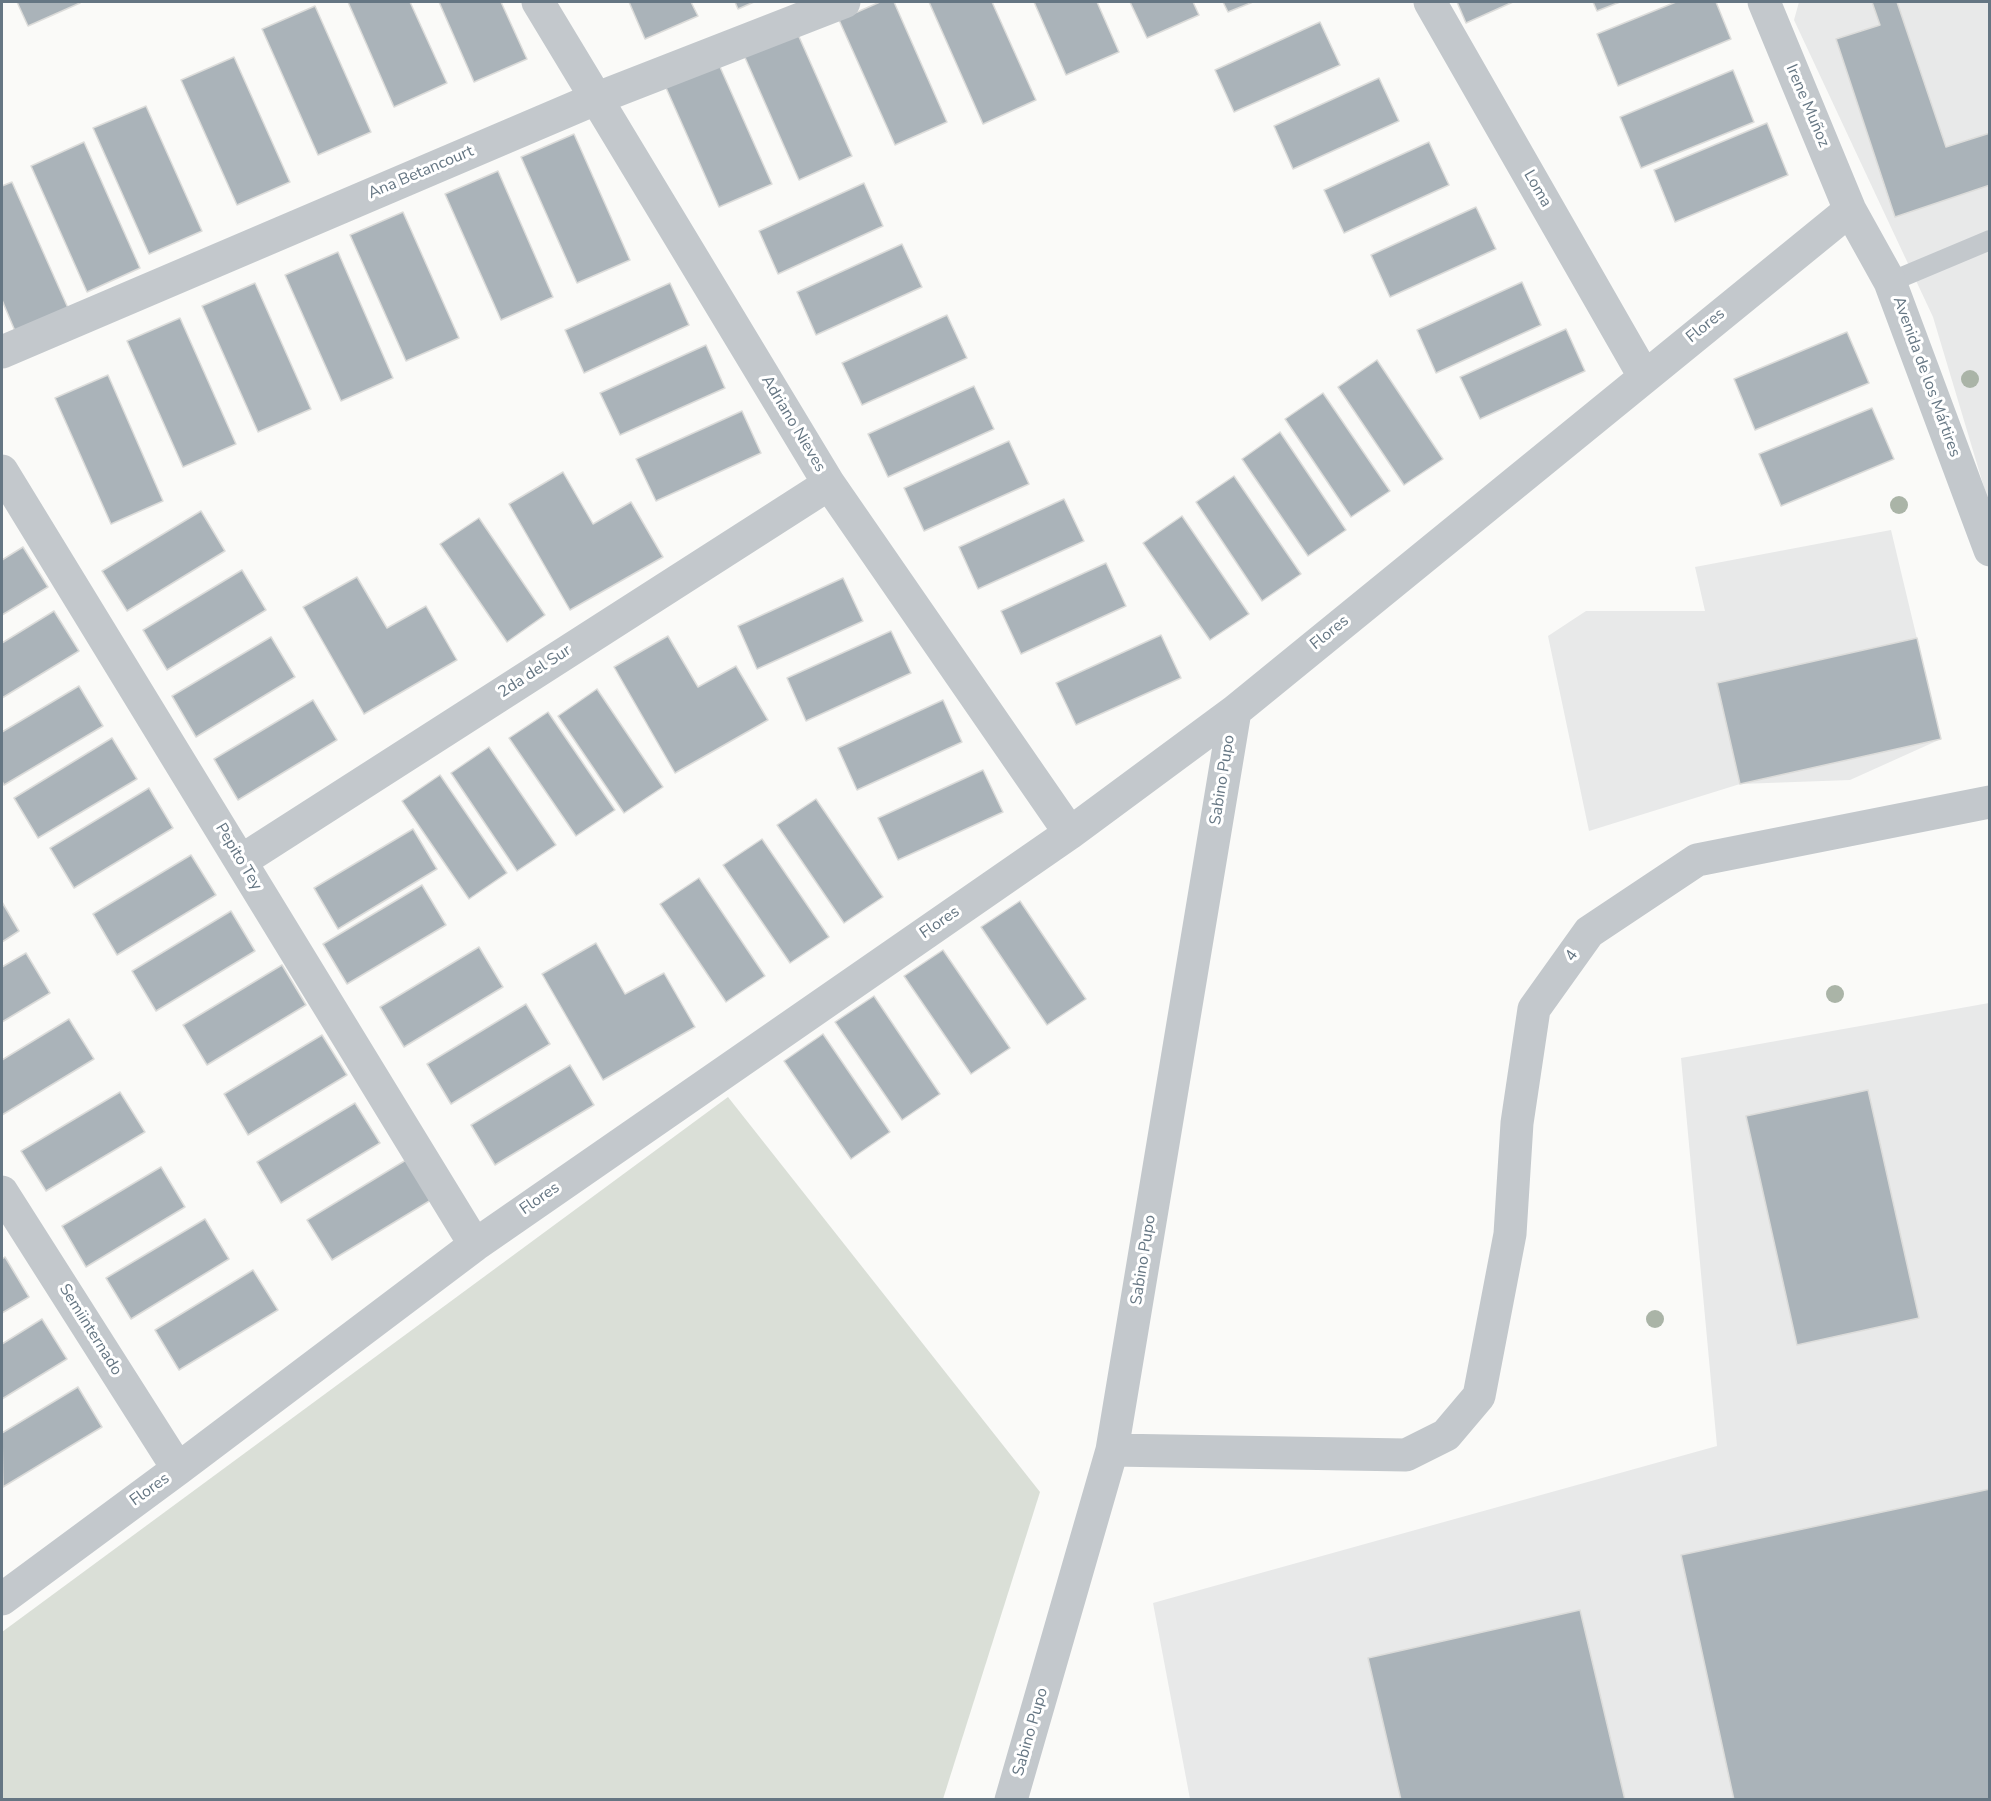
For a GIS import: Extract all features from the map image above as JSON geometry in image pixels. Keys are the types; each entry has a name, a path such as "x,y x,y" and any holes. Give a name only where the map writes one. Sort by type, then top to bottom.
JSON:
{"street":[{"name":"Adriano Nieves","path":"538,2 829,484 1070,833"},
{"name":"Ana Betancourt","path":"2,352 596,99 844,2"},
{"name":"Loma","path":"1430,2 1644,376"},
{"name":"Irene Muñoz","path":"1764,2 1850,210"},
{"name":"Flores","path":"2,1599 475,1245 1070,833 1235,711 1850,210"},
{"name":"Avenida de los Mártires","path":"1850,210 1890,282 1989,550"},
{"name":"Pepito Tey","path":"2,471 475,1245"},
{"name":"2da del Sur","path":"241,861 829,484"},
{"name":"Sabino Pupo","path":"1011,1800 1112,1450 1235,711"},
{"name":"4","path":"1112,1450 1407,1455 1446,1436 1479,1396 1510,1234 1517,1123 1534,1010 1589,932 1697,861 1989,802"},
{"name":"Semiinternado","path":"2,1192 178,1469"}],"lane":[{"path":"1890,282 1989,240"}],"shaded area":[{"path":"1799,2 1989,2 1989,504 1933,317 1794,20"},
{"path":"1891,530 1941,739 1850,780 1740,784 1589,831 1548,636 1586,611 1705,611 1695,567"},
{"path":"1989,1003 1989,1799 1190,1799 1153,1603 1717,1446 1681,1058"},
{"path":"728,1097 1040,1492 943,1799 2,1799 2,1632"}],"building":[{"path":"17,2 80,2 80,3 28,26"},
{"path":"348,2 410,2 447,83 394,107"},
{"path":"439,2 501,2 527,59 474,82"},
{"path":"629,2 691,2 698,16 645,39"},
{"path":"735,2 754,2 738,9"},
{"path":"880,2 894,2 947,122 895,145 839,20"},
{"path":"929,2 992,2 1036,100 983,124"},
{"path":"1034,2 1097,2 1119,52 1066,75"},
{"path":"1130,2 1193,2 1199,15 1147,38"},
{"path":"1223,2 1253,2 1228,12"},
{"path":"1457,2 1513,2 1466,23"},
{"path":"1593,2 1620,2 1597,11"},
{"path":"1676,2 1716,2 1731,39 1618,86 1597,34"},
{"path":"1872,2 1897,2 1946,147 1990,133 1990,185 1895,217 1836,39 1880,25"},
{"path":"315,6 371,132 318,155 262,29"},
{"path":"1320,22 1340,65 1234,112 1215,70"},
{"path":"796,30 852,156 799,180 743,53"},
{"path":"234,57 290,182 237,205 181,80"},
{"path":"716,58 772,184 719,207 663,81"},
{"path":"1733,70 1754,122 1641,168 1620,117"},
{"path":"1379,78 1399,121 1293,169 1274,126"},
{"path":"146,106 202,231 149,254 93,128"},
{"path":"1767,123 1788,175 1675,222 1654,170"},
{"path":"574,134 630,260 577,283 521,157"},
{"path":"84,142 140,268 87,292 31,166"},
{"path":"1429,142 1449,185 1344,233 1324,190"},
{"path":"498,171 553,297 501,320 445,194"},
{"path":"12,182 68,308 15,331 2,300 2,186"},
{"path":"864,183 883,226 778,274 759,231"},
{"path":"1476,207 1496,249 1390,297 1371,255"},
{"path":"403,212 459,338 406,361 350,235"},
{"path":"902,244 922,287 816,335 797,292"},
{"path":"338,252 393,378 341,401 285,275"},
{"path":"1522,282 1541,325 1436,373 1417,330"},
{"path":"255,283 311,409 258,432 202,306"},
{"path":"670,283 689,325 584,373 565,330"},
{"path":"947,315 967,358 862,405 842,363"},
{"path":"180,318 236,444 183,467 127,341"},
{"path":"1566,329 1585,371 1480,419 1460,377"},
{"path":"1847,332 1869,383 1755,430 1734,379"},
{"path":"706,345 725,388 620,435 600,393"},
{"path":"1377,360 1443,459 1404,485 1338,387"},
{"path":"108,375 163,501 111,524 55,398"},
{"path":"974,386 994,429 888,477 868,434"},
{"path":"1323,393 1390,491 1351,517 1285,419"},
{"path":"1872,408 1894,459 1781,506 1759,454"},
{"path":"742,411 761,453 656,501 636,459"},
{"path":"1280,432 1346,530 1308,556 1242,459"},
{"path":"1009,441 1029,484 924,531 904,488"},
{"path":"563,472 593,524 631,502 663,557 570,610 509,504"},
{"path":"1234,476 1301,574 1262,601 1196,502"},
{"path":"1064,499 1084,541 978,589 959,547"},
{"path":"201,511 225,551 127,611 102,571"},
{"path":"1182,516 1249,614 1210,640 1143,543"},
{"path":"479,518 545,615 507,642 440,544"},
{"path":"23,547 48,587 2,615 2,560"},
{"path":"1106,563 1126,606 1021,654 1001,611"},
{"path":"242,570 266,610 167,670 143,630"},
{"path":"357,577 387,628 426,606 457,660 364,714 303,607"},
{"path":"843,578 863,621 757,669 738,626"},
{"path":"54,611 79,651 2,698 2,643"},
{"path":"891,631 911,673 806,721 787,678"},
{"path":"1161,635 1181,678 1076,725 1056,683"},
{"path":"668,636 698,687 736,666 768,720 675,773 614,667"},
{"path":"271,637 295,677 196,737 172,696"},
{"path":"1917,638 1941,739 1740,784 1717,683"},
{"path":"79,686 103,726 4,785 2,781 2,732"},
{"path":"597,689 663,787 624,813 558,716"},
{"path":"313,700 337,740 238,800 214,759"},
{"path":"943,700 962,742 857,790 838,748"},
{"path":"548,712 615,810 576,836 509,738"},
{"path":"112,738 137,779 38,838 14,798"},
{"path":"489,747 556,845 517,871 451,773"},
{"path":"983,770 1003,812 898,860 878,818"},
{"path":"440,775 507,873 469,899 402,801"},
{"path":"149,788 173,828 74,888 50,848"},
{"path":"816,799 883,897 844,923 777,825"},
{"path":"413,829 437,869 338,929 314,888"},
{"path":"762,839 829,937 790,963 723,865"},
{"path":"191,855 216,895 117,955 93,914"},
{"path":"699,878 765,976 726,1002 660,904"},
{"path":"422,885 446,925 347,984 323,944"},
{"path":"1020,901 1086,999 1047,1025 981,927"},
{"path":"2,902 19,931 2,942"},
{"path":"231,911 255,951 156,1011 132,971"},
{"path":"596,943 625,994 664,973 695,1027 603,1080 542,974"},
{"path":"479,947 503,987 404,1047 380,1007"},
{"path":"943,950 1010,1048 971,1074 904,976"},
{"path":"26,953 50,993 2,1022 2,967"},
{"path":"282,965 306,1005 207,1065 183,1025"},
{"path":"874,996 940,1094 902,1120 835,1022"},
{"path":"526,1004 550,1044 451,1104 427,1064"},
{"path":"69,1019 94,1059 2,1115 2,1060"},
{"path":"823,1034 890,1132 851,1159 784,1061"},
{"path":"322,1035 347,1075 248,1135 224,1094"},
{"path":"570,1065 594,1105 495,1165 471,1125"},
{"path":"1868,1090 1919,1318 1797,1345 1746,1116"},
{"path":"120,1092 145,1132 46,1191 21,1151"},
{"path":"355,1103 380,1143 281,1203 257,1162"},
{"path":"406,1160 431,1200 332,1260 307,1220"},
{"path":"161,1167 185,1207 86,1267 62,1226"},
{"path":"205,1219 229,1259 131,1319 106,1278"},
{"path":"5,1257 29,1297 2,1313 2,1259"},
{"path":"253,1270 278,1310 179,1370 155,1330"},
{"path":"42,1319 67,1359 2,1399 2,1344"},
{"path":"78,1387 102,1427 3,1487 2,1433"},
{"path":"1990,1489 1990,1800 1734,1800 1681,1555"},
{"path":"1580,1610 1625,1800 1401,1800 1368,1658"}]}
